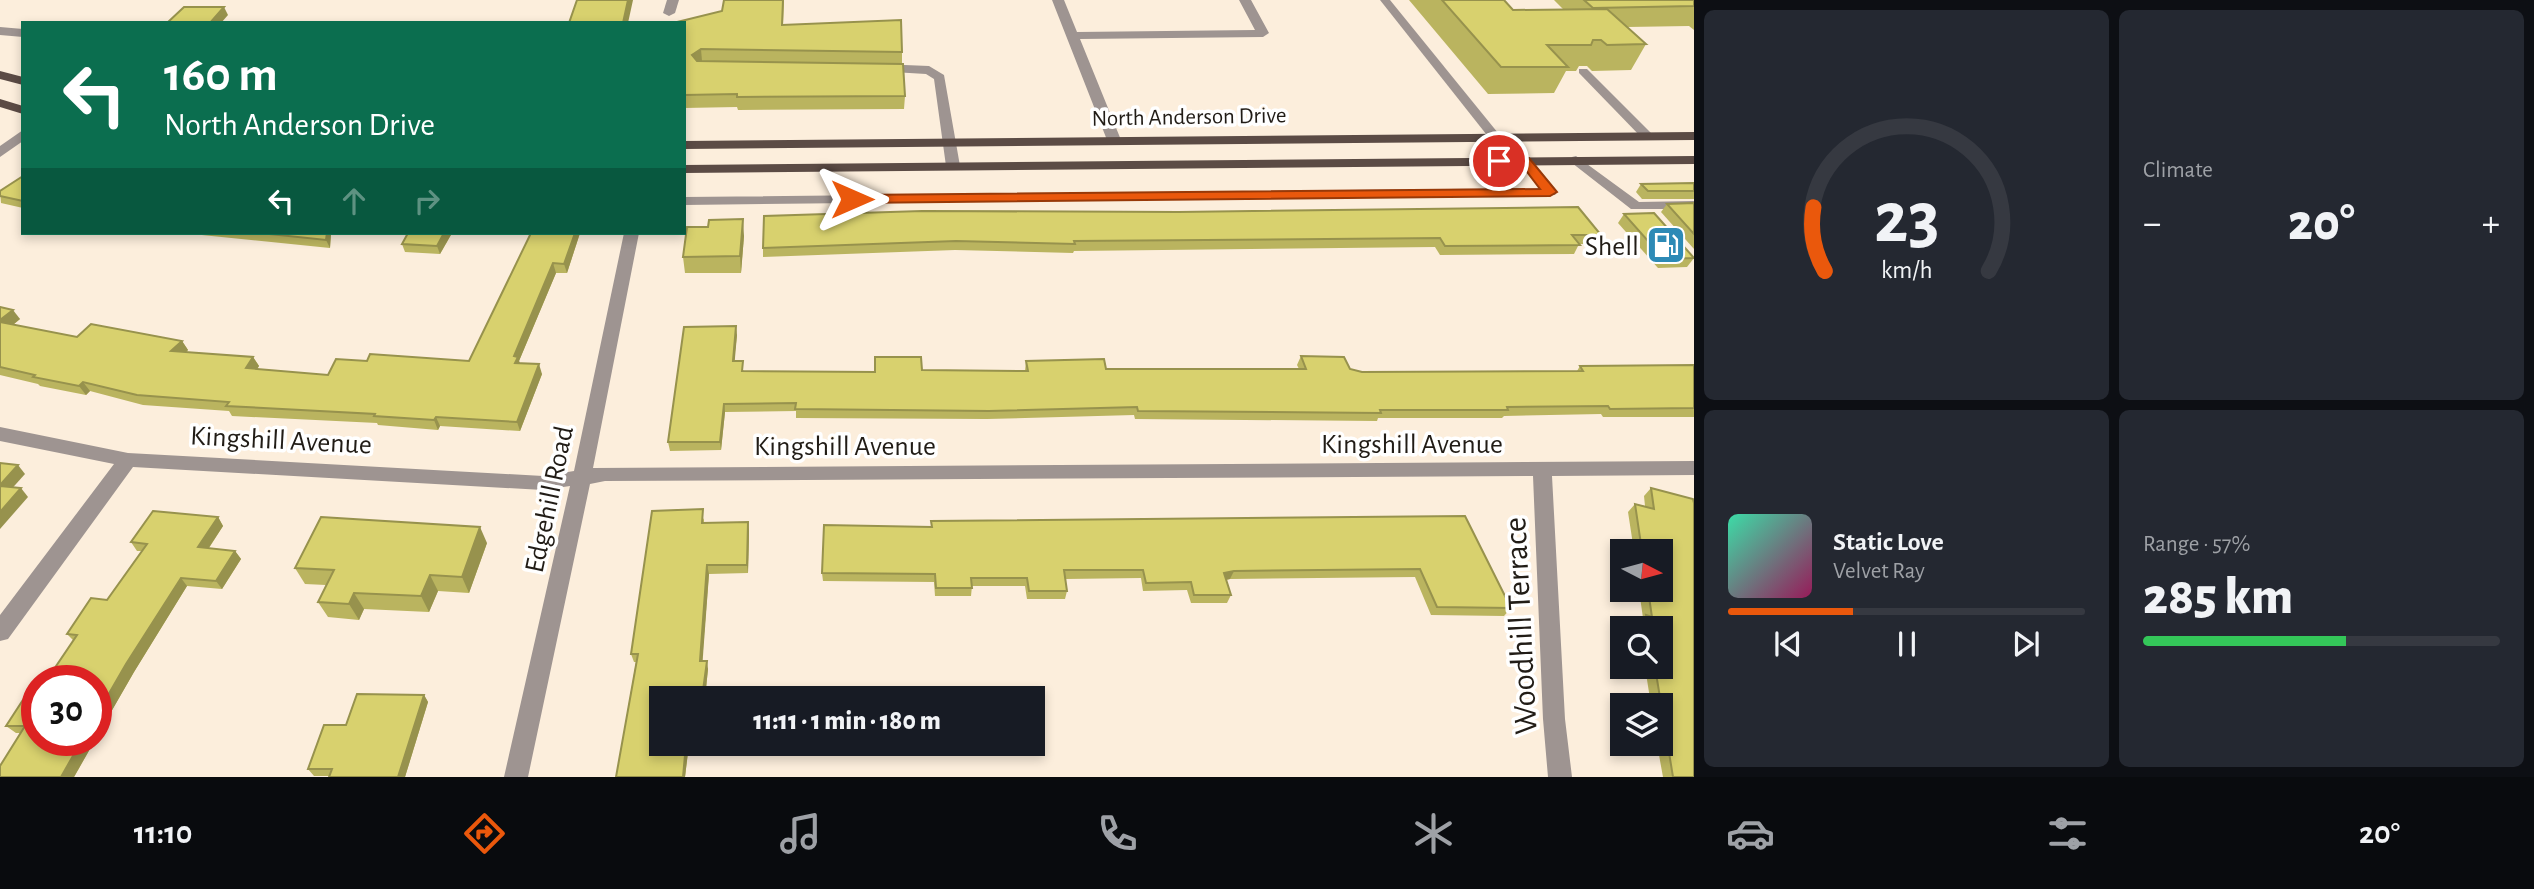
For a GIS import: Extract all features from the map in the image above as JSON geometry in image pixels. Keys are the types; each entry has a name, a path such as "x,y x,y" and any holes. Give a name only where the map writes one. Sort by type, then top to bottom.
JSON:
{"main road":[{"path":"0,75 21,80"},
{"path":"0,103 21,109"},
{"name":"North Anderson Drive","path":"686,145 1694,136"},
{"name":"North Anderson Drive","path":"686,169 1694,160"}],"street":[{"path":"669,13 673,0"},
{"path":"1058,0 1114,140"},
{"path":"1072,36 1263,33 1245,0"},
{"path":"0,31 21,33"},
{"path":"864,68 918,68 936,73 940,78 953,166"},
{"path":"0,153 19,140"},
{"path":"686,201 1550,192 1524,160"},
{"name":"Edgehill Road","path":"516,777 582,476 631,235"},
{"name":"Kingshill Avenue","path":"0,434 128,460 543,483 582,476 619,474 1694,468"},
{"path":"0,632 128,460"},
{"name":"Woodhill Terrace","path":"1542,470 1554,719 1560,777"}],"lane":[{"path":"1385,0 1494,136"},
{"path":"1583,71 1647,136"},
{"path":"1576,160 1636,206 1694,205"},
{"path":"1645,206 1661,225"}],"building":[{"path":"577,0 628,0 623,21 570,21"},
{"path":"724,0 783,0 782,25 901,20 902,52 701,49 692,55 697,61 903,64 905,96 686,95 686,21 681,21 722,11"},
{"path":"1442,0 1504,0 1513,10 1607,9 1646,44 1607,45 1601,40 1593,40 1591,45 1547,45 1568,67 1501,67"},
{"path":"1584,0 1694,0 1694,6 1593,8"},
{"path":"184,7 224,7 212,21 169,21"},
{"path":"21,177 21,201 0,196 0,191"},
{"path":"1694,183 1694,191 1648,191 1641,184"},
{"path":"1694,203 1694,234 1667,204"},
{"path":"1578,207 1601,235 1572,235 1580,245 1445,246 1440,238 1074,241 1075,244 956,241 763,248 764,216 922,211 1178,212"},
{"path":"1654,213 1694,258 1664,259 1624,214"},
{"path":"743,219 740,256 683,257 687,227 708,227 709,220"},
{"path":"279,235 327,235 326,240"},
{"path":"407,235 443,235 437,246 402,244"},
{"path":"530,235 574,235 564,264 553,263 514,356 518,357 515,363 539,364 517,422 436,417 434,420 226,406 229,402 137,395 83,382 79,386 0,367 0,322 77,337 91,324 182,341 171,351 253,357 246,368 328,375 336,359 367,361 370,354 469,361"},
{"path":"0,307 13,310 0,320"},
{"path":"736,326 733,361 743,361 742,371 875,372 875,357 921,357 922,370 1028,371 1026,361 1104,359 1106,369 1306,369 1301,356 1344,357 1350,369 1362,372 1583,371 1580,366 1694,365 1694,408 1507,407 1508,410 1380,410 1381,413 1138,411 1137,407 989,411 795,409 796,403 724,404 720,442 668,442 684,327"},
{"path":"0,463 18,465 0,485"},
{"path":"0,486 21,488 0,512"},
{"path":"1651,488 1693,499 1694,503 1694,777 1673,777 1670,756 1673,756 1673,693 1659,693 1657,679 1673,679 1673,616 1652,616 1650,602 1673,602 1673,539 1640,539 1635,504 1654,509"},
{"path":"703,509 702,523 748,522 747,565 707,565 700,661 707,661 704,686 649,686 649,756 685,756 683,777 616,777 638,654 631,654 652,511"},
{"path":"153,511 218,517 198,547 235,551 216,581 181,578 112,688 112,665 57,665 77,635 67,634 91,598 107,600 147,544 131,542"},
{"path":"1465,516 1511,608 1437,607 1420,569 1234,571 1224,573 1231,595 1194,595 1191,582 1146,583 1143,570 1064,570 1067,591 1029,591 1027,578 971,578 972,588 936,588 935,574 822,573 824,525 932,527 931,521"},
{"path":"321,517 480,527 462,577 430,575 421,596 354,593 349,604 318,602 334,570 295,568"},
{"path":"357,694 424,695 398,777 329,777 332,769 308,769 324,725 346,725"},
{"path":"21,703 21,726 6,726"},
{"path":"21,732 21,756 73,756 61,777 0,777 0,766"}],"place":[{"name":"Shell","path":"1666,245"}],"route":[{"path":"852,199 1550,192 1524,160 1499,161"}]}
